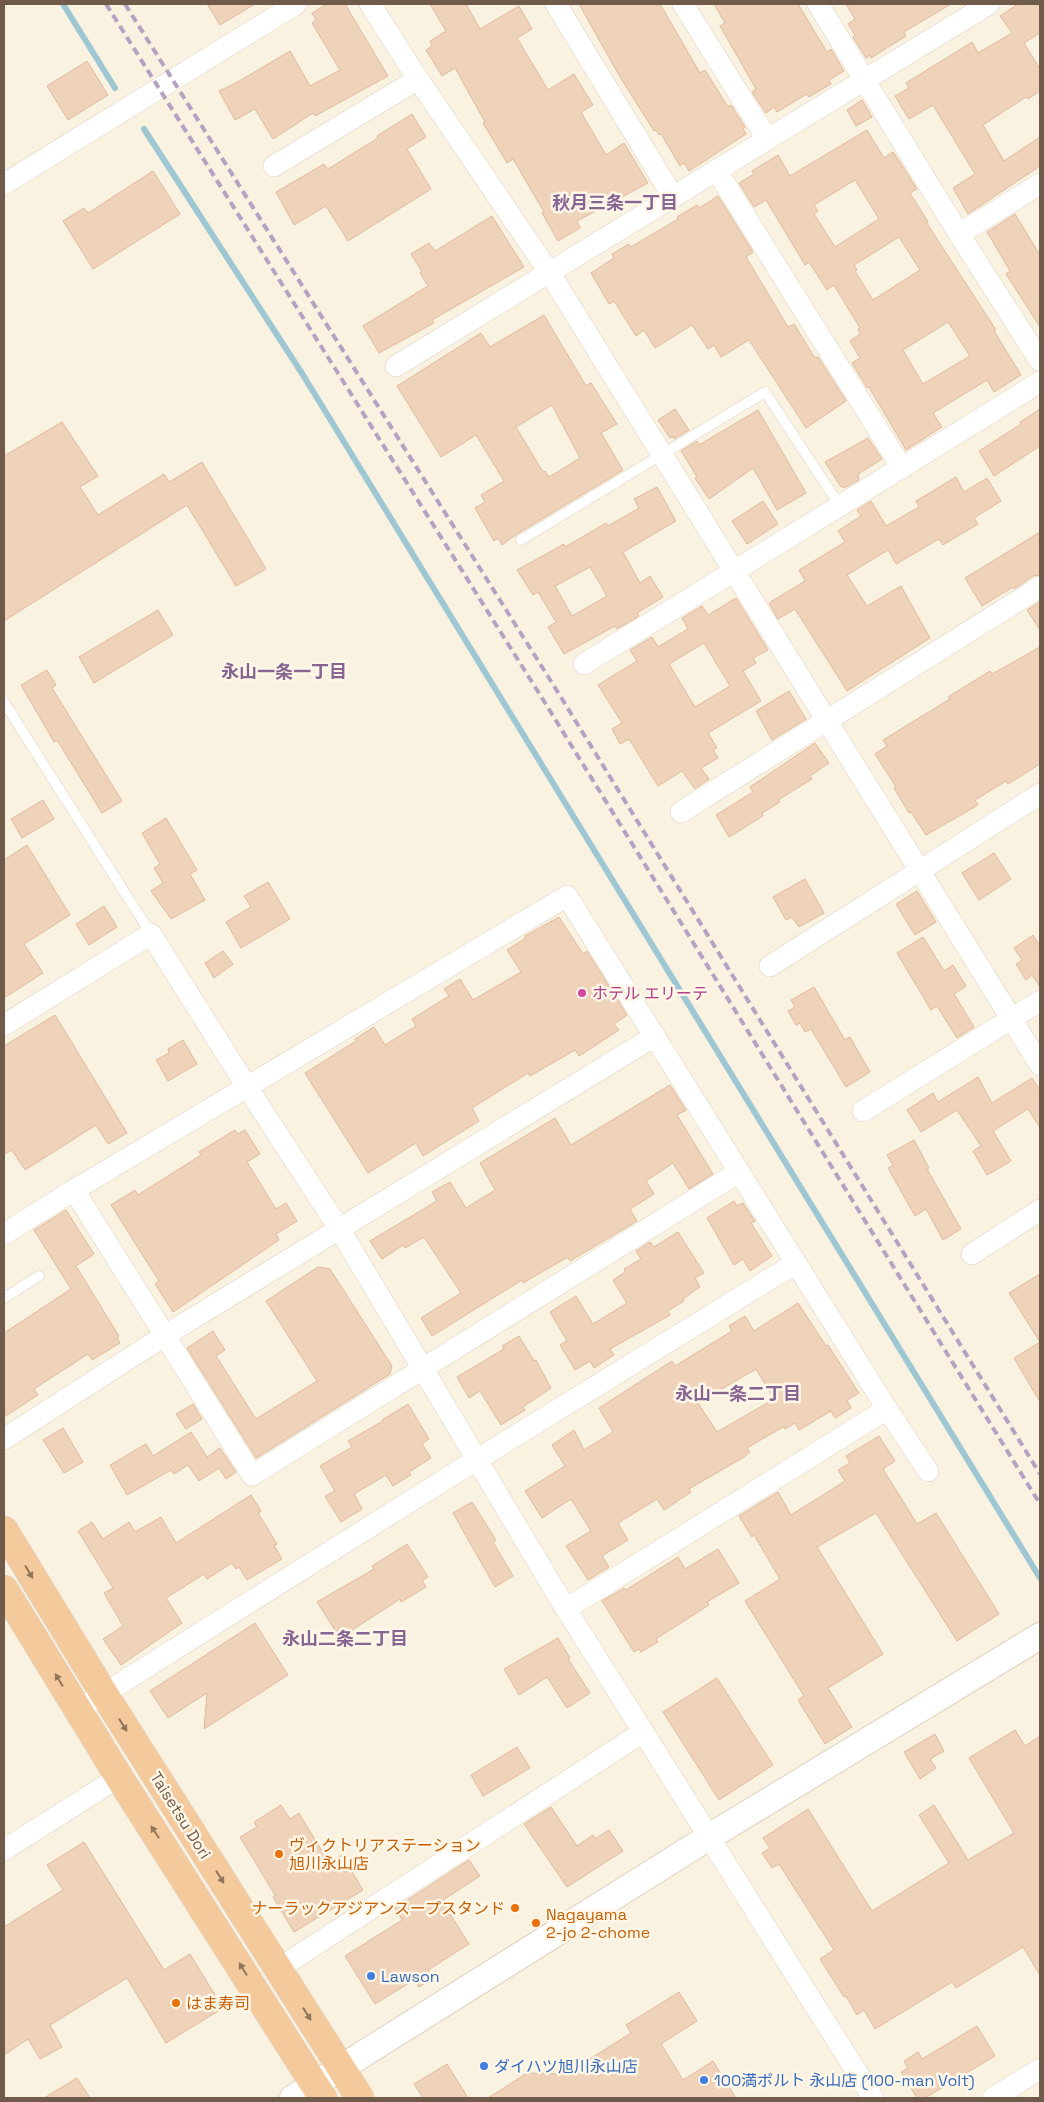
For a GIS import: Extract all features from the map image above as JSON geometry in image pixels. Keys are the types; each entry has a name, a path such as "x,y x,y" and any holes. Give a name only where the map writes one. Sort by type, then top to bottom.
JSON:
{"highway":[{"name":"Taisetsu Dori","path":"4,1530 104,1694 360,2098"},
{"name":"Taisetsu Dori","path":"4,1589 120,1777 310,2094"}],"street":[{"path":"370,4 418,79 549,272 1040,1064"},
{"path":"556,4 673,196"},
{"path":"683,4 767,139"},
{"path":"818,4 959,234 1040,361"},
{"path":"396,366 987,4"},
{"path":"4,184 290,5"},
{"path":"274,166 418,79"},
{"path":"717,171 902,468"},
{"path":"959,234 1040,184"},
{"path":"584,664 1040,382"},
{"path":"680,812 1040,587"},
{"path":"770,966 1040,794"},
{"path":"4,1234 74,1190 567,896 928,1472"},
{"path":"4,1025 151,934 340,1230 566,1609 873,2098"},
{"path":"863,1112 1040,1001"},
{"path":"4,1438 164,1336 655,1036"},
{"path":"74,1190 252,1475 739,1172"},
{"path":"972,1254 1040,1210"},
{"path":"78,1710 476,1460 796,1263"},
{"path":"566,1609 887,1409"},
{"path":"310,2094 341,2068 710,1837 1040,1636"},
{"path":"278,1969 643,1732"},
{"path":"4,1850 120,1777"},
{"path":"993,2098 1040,2069"}],"lane":[{"path":"521,540 765,392 840,506"},
{"path":"4,702 151,934"},
{"path":"4,1298 39,1276"}],"building":[{"path":"207,4 255,4 220,25"},
{"path":"327,4 345,4 388,76 315,116 313,113 273,139 255,109 235,120 219,91 290,51 310,86 340,70 312,23 316,20 312,13"},
{"path":"430,4 466,4 480,29 519,6 532,29 517,38 548,90 574,74 593,105 581,112 606,155 624,143 648,183 577,221 580,228 558,241 542,213 544,212 513,159 507,163 483,123 485,122 455,68 442,76 426,50 432,46 430,41 446,31"},
{"path":"579,4 660,4 700,73 705,70 728,107 731,105 745,127 743,129 746,134 689,171 684,163 680,166 661,134 659,135 656,130 654,131 620,77"},
{"path":"714,4 798,4 827,52 831,49 844,71 829,80 831,84 809,97 807,94 777,112 774,107 766,113 752,92 756,89 720,26 725,23"},
{"path":"846,4 951,4 904,32 906,36 871,58 870,55 866,58 853,37 855,35 848,24 855,19"},
{"path":"1018,4 1040,4 1040,33 1024,43 1040,69 1040,91 1028,99 1026,97 983,125 1004,161 1040,137 1040,166 968,214 953,188 975,174 933,105 909,119 895,96 909,88 906,83 972,42 978,53 1012,33 1000,16"},
{"path":"87,61 108,95 68,120 47,86"},
{"path":"862,100 872,117 856,126 847,110"},
{"path":"412,114 426,137 407,149 431,189 348,241 326,206 294,225 276,192 324,164 328,169"},
{"path":"867,130 884,158 893,152 917,189 910,193 928,222 926,222 996,330 994,331 1021,375 994,392 987,380 933,413 942,427 906,450 869,387 867,388 852,363 860,358 850,341 860,334 858,329 860,328 834,285 827,290 809,262 805,265 766,200 754,207 739,183 754,174 752,171 778,155 790,176","holes":["855,180 879,219 835,247 814,214 818,211 814,205","899,237 920,270 873,300 855,271 857,270 854,265","948,322 970,356 923,384 903,350"]},
{"path":"153,171 180,214 93,269 63,221 84,208 88,213"},
{"path":"718,196 753,252 746,257 788,327 794,324 815,358 818,357 846,401 806,428 749,340 721,357 714,345 708,349 692,325 655,348 644,330 636,336 614,301 609,304 591,273 614,258 612,254 629,244 631,247 678,219 677,217 697,205 699,208"},
{"path":"1015,214 1040,255 1040,327 1006,274 1010,271 987,232"},
{"path":"492,216 524,267 432,320 434,323 379,353 363,326 428,286 411,254 429,243 435,251"},
{"path":"544,315 586,386 591,383 617,424 601,433 623,470 502,545 498,538 494,541 475,508 485,502 481,495 504,481 476,435 441,457 397,386 481,333 490,347","holes":["552,405 580,458 549,477 545,471 543,472 516,427"]},
{"path":"675,409 689,430 674,439 673,436 670,438 658,420"},
{"path":"1040,409 1040,446 994,476 979,451 1021,424 1020,422"},
{"path":"758,410 806,493 777,510 753,468 709,499 695,478 697,477 681,451 697,441 699,445"},
{"path":"62,422 98,476 80,487 98,515 164,474 169,482 202,462 266,569 236,586 187,505 4,621 4,456"},
{"path":"868,438 882,459 858,474 859,480 844,488 841,487 825,462"},
{"path":"956,477 964,492 987,478 1001,501 974,518 978,524 943,545 939,539 896,564 888,550 847,575 867,606 901,586 930,638 847,691 795,609 778,619 769,603 805,581 799,570 845,542 838,531 861,516 857,510 871,501 886,526 919,507 916,501"},
{"path":"657,487 676,521 623,552 640,583 650,576 663,597 637,613 639,616 617,629 615,626 564,654 548,627 556,622 538,592 533,595 517,570 564,544 565,547 606,523 608,526 639,508 634,499","holes":["590,567 607,596 572,616 555,586"]},
{"path":"763,501 778,524 747,544 732,521"},
{"path":"1040,532 1040,575 1033,576 1014,589 1013,587 982,606 965,578"},
{"path":"736,598 768,650 753,658 756,663 743,671 761,701 708,733 717,748 713,749 718,758 701,768 709,779 695,789 682,771 658,786 629,739 620,744 612,729 622,723 598,685 637,661 630,650 652,637 658,647 688,629 682,618 702,606 708,615","holes":["704,643 730,686 695,707 669,664"]},
{"path":"1040,602 1040,630 1027,610"},
{"path":"158,610 173,635 94,683 79,657"},
{"path":"1040,647 1040,764 1008,784 1006,781 975,800 978,805 926,835 911,812 909,813 894,788 896,787 875,754 887,746 883,740 950,699 948,697 990,671 992,674"},
{"path":"47,670 56,685 52,688 122,801 102,813 57,740 54,742 21,685"},
{"path":"789,691 806,719 772,740 756,711"},
{"path":"815,743 829,763 810,776 812,779 778,800 780,802 762,813 763,816 729,837 716,815 753,792 750,787"},
{"path":"43,800 54,819 22,838 11,819"},
{"path":"166,818 197,870 190,874 205,900 171,919 151,891 163,883 154,868 160,864 142,833"},
{"path":"27,845 70,915 24,944 43,973 4,998 4,860"},
{"path":"994,853 1011,879 979,900 962,873"},
{"path":"805,879 824,913 799,927 792,917 786,920 773,897"},
{"path":"268,882 290,919 241,948 226,922 251,907 244,896"},
{"path":"917,891 936,922 915,935 896,904"},
{"path":"104,906 117,927 89,945 76,924"},
{"path":"559,917 583,954 587,951 627,1015 614,1024 619,1030 579,1056 575,1050 530,1076 528,1073 472,1108 479,1121 423,1156 416,1143 368,1173 305,1073 356,1041 355,1039 374,1027 385,1045 416,1026 412,1019 449,996 444,989 460,979 473,1000 521,972 507,950 526,938 525,936"},
{"path":"1033,935 1040,946 1040,987 1032,975 1026,980 1016,964 1022,960 1014,948"},
{"path":"923,937 944,971 953,965 966,986 954,994 974,1027 957,1038 937,1006 931,1010 897,953"},
{"path":"223,951 233,964 214,978 205,963"},
{"path":"814,987 845,1040 850,1037 870,1072 846,1087 811,1029 805,1032 800,1023 796,1025 788,1011 795,1007 791,1000"},
{"path":"55,1015 127,1133 108,1144 96,1125 25,1170 12,1150 4,1154 4,1046"},
{"path":"183,1040 197,1064 168,1081 156,1060 169,1053 168,1049"},
{"path":"978,1077 992,1103 1032,1078 1040,1090 1040,1128 1028,1109 993,1131 1011,1161 987,1175 973,1151 981,1146 957,1110 921,1132 907,1110 933,1093 938,1102"},
{"path":"670,1085 686,1110 677,1115 713,1174 689,1189 673,1163 646,1181 654,1194 630,1209 637,1221 570,1261 568,1257 523,1283 522,1280 432,1336 421,1318 461,1293 424,1237 405,1248 403,1245 382,1259 370,1241 437,1201 432,1192 450,1182 466,1208 495,1190 480,1163 555,1118 571,1145"},
{"path":"235,1130 238,1134 245,1130 260,1154 247,1162 276,1209 286,1203 297,1221 276,1234 279,1240 173,1312 155,1284 159,1281 111,1205 135,1190 138,1195 201,1155 199,1152"},
{"path":"914,1140 929,1168 927,1169 961,1229 943,1240 926,1209 915,1216 888,1168 893,1165 887,1155"},
{"path":"734,1201 737,1206 743,1203 755,1221 751,1223 772,1256 750,1271 743,1259 734,1265 707,1218"},
{"path":"66,1210 94,1254 76,1266 119,1336 117,1338 120,1343 92,1360 88,1354 34,1389 38,1395 4,1417 4,1333 71,1289 34,1230"},
{"path":"678,1232 704,1273 695,1278 700,1287 683,1299 684,1301 668,1311 670,1315 610,1349 614,1355 594,1368 590,1361 575,1370 560,1345 567,1341 550,1312 576,1296 593,1324 627,1303 613,1280 625,1272 624,1269 641,1259 636,1251 650,1242 654,1247"},
{"path":"318,1267 330,1269 392,1366 390,1374 256,1458 187,1348 213,1331 225,1350 216,1356 256,1419 317,1381 266,1301"},
{"path":"1040,1274 1040,1342 1009,1293"},
{"path":"798,1303 859,1393 847,1400 851,1408 835,1418 831,1411 799,1430 795,1423 785,1429 783,1427 747,1448 750,1452 744,1457 689,1489 691,1492 664,1510 657,1499 618,1523 628,1540 602,1556 609,1567 588,1580 566,1546 591,1531 571,1499 542,1518 525,1491 565,1466 552,1445 574,1430 584,1450 613,1432 599,1408 672,1361 675,1366 732,1331 729,1326 745,1316 754,1331","holes":["756,1369 774,1399 717,1432 698,1403"]},
{"path":"519,1336 534,1361 536,1360 551,1388 523,1407 525,1410 501,1425 480,1391 469,1398 457,1377 504,1349 502,1346"},
{"path":"1040,1342 1040,1402 1014,1358"},
{"path":"193,1404 202,1419 186,1429 176,1414"},
{"path":"408,1404 429,1439 422,1444 431,1458 409,1472 411,1475 393,1486 386,1475 354,1494 362,1509 341,1522 325,1496 335,1491 320,1466 352,1447 348,1441"},
{"path":"63,1428 83,1462 64,1473 43,1440"},
{"path":"191,1432 207,1457 220,1448 236,1472 226,1479 219,1468 199,1481 188,1465 174,1474 171,1470 127,1495 110,1465 146,1444 153,1456"},
{"path":"879,1436 895,1461 883,1469 917,1524 936,1513 999,1614 957,1641 876,1513 817,1547 883,1654 828,1688 852,1727 825,1744 798,1700 804,1696 745,1601 780,1579 754,1535 752,1537 739,1516 778,1492 791,1515 845,1481 838,1470 850,1463 846,1456"},
{"path":"251,1495 261,1511 258,1513 277,1544 274,1545 282,1559 247,1580 239,1567 236,1569 232,1563 207,1579 204,1574 166,1598 182,1623 121,1665 103,1639 123,1626 104,1593 113,1588 78,1531 92,1522 103,1539 129,1522 135,1532 161,1517 176,1543"},
{"path":"472,1502 496,1540 493,1542 513,1576 495,1587 453,1513"},
{"path":"407,1544 428,1577 422,1580 426,1587 401,1602 400,1599 340,1638 317,1602 374,1569 372,1566"},
{"path":"718,1549 739,1583 707,1602 709,1605 656,1639 658,1642 641,1652 639,1649 634,1652 602,1601 624,1588 626,1590 678,1557 685,1569"},
{"path":"255,1623 288,1675 204,1729 207,1693 168,1718 150,1691"},
{"path":"558,1638 570,1658 568,1659 590,1693 567,1708 547,1677 519,1695 504,1669"},
{"path":"717,1678 773,1765 719,1800 663,1712"},
{"path":"1015,1730 1025,1746 1040,1736 1040,1975 1023,1947 956,1988 952,1982 875,2029 864,2010 857,2015 820,1959 834,1950 779,1864 772,1868 762,1853 770,1848 763,1838 808,1809 872,1911 949,1863 919,1815 934,1805 968,1860 1014,1833 969,1758"},
{"path":"935,1734 944,1751 930,1759 936,1768 920,1779 904,1752"},
{"path":"517,1747 530,1768 483,1796 471,1775"},
{"path":"281,1805 290,1819 299,1813 329,1863 342,1855 363,1890 294,1932 273,1897 275,1895 240,1837 257,1827 254,1822"},
{"path":"551,1807 577,1846 593,1835 595,1839 609,1830 623,1851 567,1887 524,1824"},
{"path":"84,1842 164,1970 190,1954 223,2008 166,2043 127,1978 50,2025 62,2047 40,2059 28,2039 4,2055 4,1927 63,1890 47,1865"},
{"path":"469,1860 480,1876 443,1900 469,1944 428,1970 433,1978 419,1987 414,1980 375,2004 345,1956 402,1920 395,1908"},
{"path":"679,1992 697,2021 661,2044 683,2080 713,2061 736,2098 488,2098 527,2073 566,2074 631,2033 626,2025"},
{"path":"977,2026 995,2056 925,2098 917,2098 901,2072 908,2068 904,2061 918,2052 922,2059"},
{"path":"447,2064 468,2098 423,2098 414,2084"},
{"path":"77,2078 90,2098 44,2098"}],"waterway":[{"path":"63,4 115,88"},
{"path":"144,129 303,375 1040,1578"}],"railway":[{"path":"106,4 542,698 1040,1504"},
{"path":"125,4 554,686 1040,1474"}],"place":[{"name":"ホテル エリーテ","path":"582,993"},
{"name":"ヴィクトリアステーション 旭川永山店","path":"279,1854"},
{"name":"ナーラックアジアンスープスタンド","path":"515,1908"},
{"name":"Nagayama 2-jo 2-chome","path":"536,1923"},
{"name":"Lawson","path":"371,1976"},
{"name":"はま寿司","path":"176,2003"},
{"name":"ダイハツ旭川永山店","path":"484,2066"},
{"name":"100満ボルト 永山店 (100-man Volt)","path":"704,2080"}],"district":[{"name":"秋月三条一丁目","path":"615,203"},
{"name":"永山一条一丁目","path":"284,672"},
{"name":"永山一条二丁目","path":"738,1394"},
{"name":"永山二条二丁目","path":"345,1639"}]}
